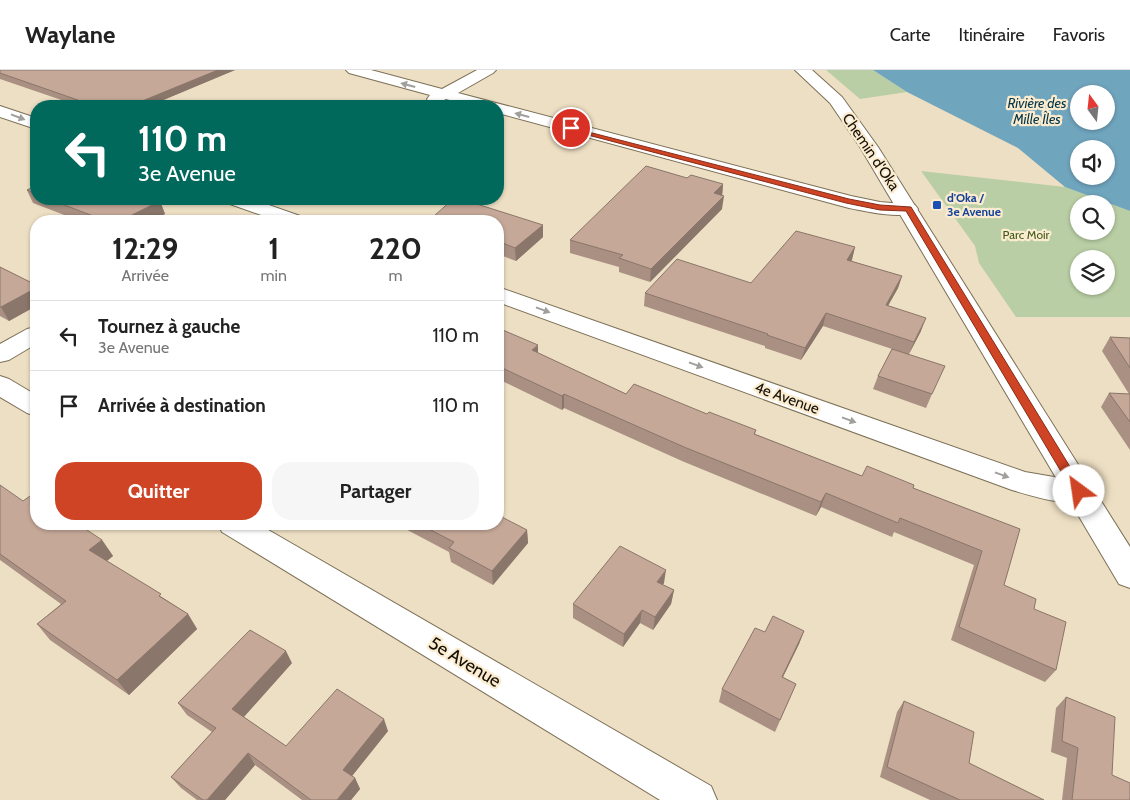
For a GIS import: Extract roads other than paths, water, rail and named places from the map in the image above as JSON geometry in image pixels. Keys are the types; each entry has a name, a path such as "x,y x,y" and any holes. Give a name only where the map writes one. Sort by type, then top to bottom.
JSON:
{"street":[{"path":"354,70 466,100"},
{"path":"433,100 488,70"},
{"name":"Chemin d'Oka","path":"803,70 836,100 851,120 908,209 1130,575"},
{"path":"504,110 848,202 880,208 908,209"},
{"path":"0,111 30,122"},
{"path":"245,215 262,205"},
{"path":"269,205 286,215"},
{"name":"4e Avenue","path":"504,296 1022,482 1057,490 1079,491"},
{"path":"0,354 30,337"},
{"path":"0,385 30,403"},
{"name":"5e Avenue","path":"243,530 697,800"}],"water":[{"name":"Rivière des Mille Îles","path":"873,70 1130,70 1130,211 1115,205 1115,195 1087,195 1065,187 1018,148 907,92"}],"place":[{"name":"d'Oka / 3e Avenue","path":"937,205"}],"park label":[{"name":"Parc Moir","path":"1026,235"}]}
